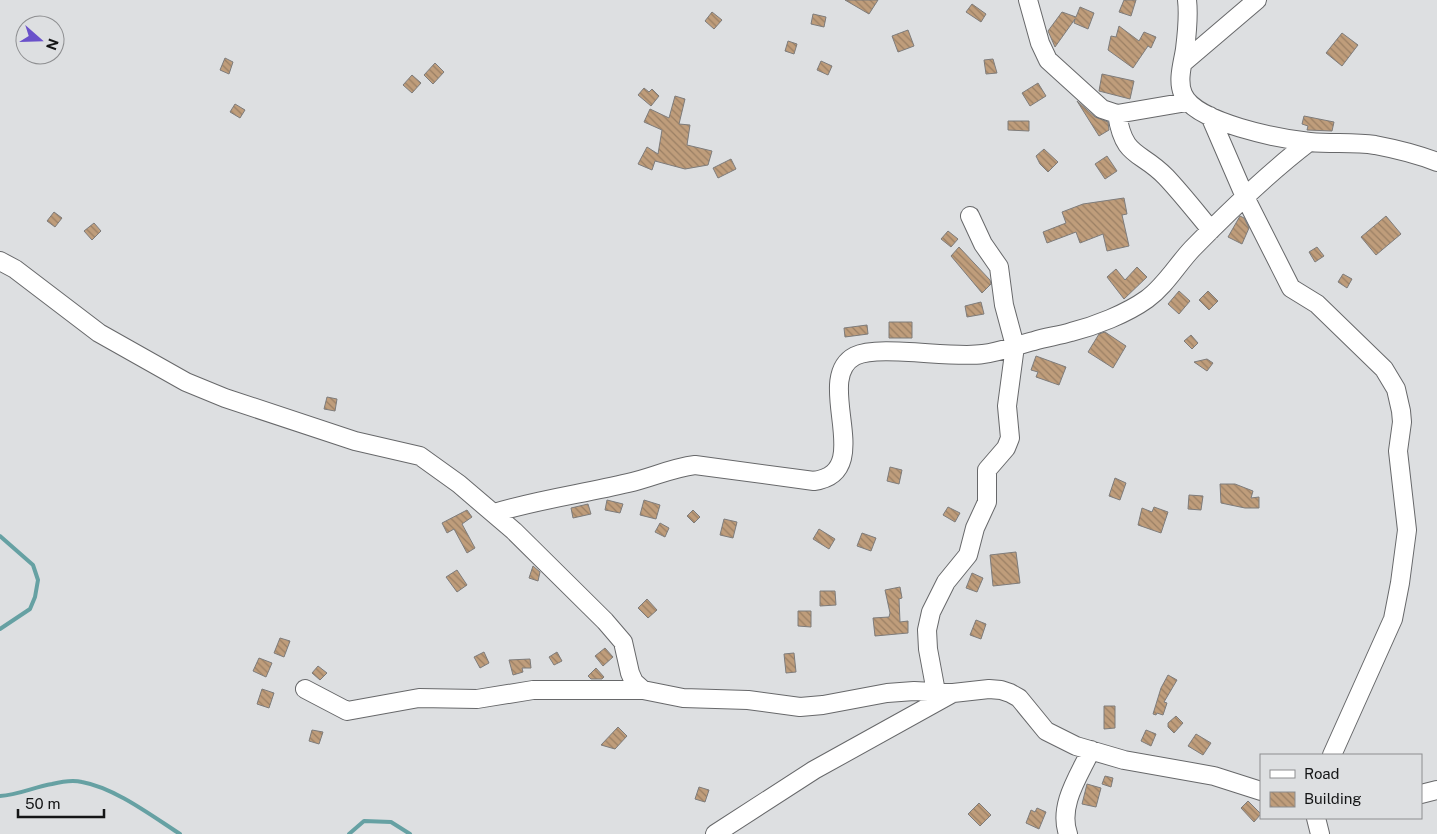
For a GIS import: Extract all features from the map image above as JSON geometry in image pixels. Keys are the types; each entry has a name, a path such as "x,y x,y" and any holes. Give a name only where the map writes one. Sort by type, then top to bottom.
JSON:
{"street":[{"path":"1028,0 1040,43 1048,60 1102,110 1117,114 1187,102"},
{"path":"1187,0 1188,12 1180,83 1187,102 1210,116 1259,132 1309,142 1394,148 1437,162"},
{"path":"1183,64 1257,0"},
{"path":"1117,114 1120,132 1130,150 1158,168 1211,230"},
{"path":"1210,116 1245,197 1291,288 1317,304 1384,369 1396,389 1401,411 1398,451 1407,530 1400,583 1392,619 1332,754"},
{"path":"494,513 534,500 614,487 677,468 695,465 814,481 825,480 835,473 841,461 843,445 839,386 847,363 854,356 865,353 891,352 982,354 1071,332 1134,307 1158,290 1211,230 1270,173 1309,142"},
{"path":"944,693 928,649 927,630 931,612 946,582 963,563 972,545 975,528 987,502 987,470 1009,442 1010,432 1007,406 1015,346 1004,305 999,267 983,244 970,216"},
{"path":"0,261 15,269 99,333 186,382 225,398 356,441 420,456 494,513 616,632 623,642 634,682 643,690"},
{"path":"305,689 347,711 419,698 477,699 533,690 643,690 684,698 748,700 800,707 823,705 886,693 944,693 989,689 1010,693 1019,698 1046,731 1063,740 1124,760 1214,776 1260,791"},
{"path":"715,834 814,770 944,693"},
{"path":"1068,834 1064,820 1065,808 1091,750"},
{"path":"1422,794 1437,790"},
{"path":"1316,819 1320,834"}],"building":[{"path":"845,0 878,0 869,14"},
{"path":"1124,0 1136,0 1131,16 1119,12"},
{"path":"972,4 986,14 981,22 966,12"},
{"path":"1080,7 1094,13 1088,29 1074,23 1075,19 1055,47 1048,31 1062,12 1076,17"},
{"path":"712,12 722,20 714,29 705,21"},
{"path":"813,14 826,17 824,27 811,24"},
{"path":"1119,26 1139,41 1144,32 1156,37 1151,48 1148,46 1133,68 1108,50 1111,36 1116,37"},
{"path":"908,30 914,46 898,52 892,36"},
{"path":"1342,33 1358,45 1342,66 1326,53"},
{"path":"788,41 797,44 794,54 785,51"},
{"path":"225,58 233,62 229,74 220,70"},
{"path":"993,59 997,73 986,74 984,60"},
{"path":"821,61 832,66 828,75 817,70"},
{"path":"435,63 444,72 433,84 424,75"},
{"path":"1102,74 1134,81 1130,99 1099,91"},
{"path":"412,75 421,83 412,93 403,85"},
{"path":"1038,83 1046,96 1030,106 1022,93"},
{"path":"644,88 649,92 652,89 659,96 651,106 638,95"},
{"path":"675,96 685,99 679,124 690,125 687,145 712,151 708,165 685,169 655,161 652,170 638,164 647,147 658,154 662,130 644,122 650,109 669,118"},
{"path":"1077,101 1095,117 1108,122 1109,130 1099,136"},
{"path":"235,104 245,110 240,118 230,112"},
{"path":"1304,116 1334,122 1332,131 1307,130 1308,126 1302,124"},
{"path":"1008,121 1029,121 1029,131 1008,130"},
{"path":"1044,149 1058,162 1048,172 1040,164 1036,156"},
{"path":"1107,156 1117,171 1105,179 1095,164"},
{"path":"731,159 736,169 718,178 713,168"},
{"path":"1124,198 1127,214 1122,215 1129,246 1107,251 1103,234 1080,243 1076,232 1047,243 1043,232 1066,223 1062,212 1083,204"},
{"path":"54,212 62,218 55,227 47,221"},
{"path":"1240,216 1244,218 1249,228 1242,244 1228,237"},
{"path":"1386,216 1401,234 1376,255 1361,237"},
{"path":"94,223 101,231 92,240 84,231"},
{"path":"948,231 958,239 951,247 941,239"},
{"path":"959,247 990,280 991,284 982,293 951,256"},
{"path":"1317,247 1324,256 1315,262 1309,252"},
{"path":"1137,267 1147,277 1124,299 1107,277 1116,269 1125,280"},
{"path":"1343,274 1352,279 1347,288 1338,282"},
{"path":"1179,291 1190,301 1179,314 1168,304"},
{"path":"1208,291 1218,301 1209,310 1199,300"},
{"path":"981,302 984,314 967,317 965,306"},
{"path":"889,322 912,322 912,338 889,338"},
{"path":"867,325 868,334 845,337 844,328"},
{"path":"1105,332 1126,346 1113,368 1088,352 1099,334"},
{"path":"1191,335 1198,343 1192,349 1184,341"},
{"path":"1036,356 1066,367 1059,385 1036,377 1038,372 1031,370"},
{"path":"1207,359 1213,363 1207,371 1194,362"},
{"path":"327,397 337,399 335,411 324,409"},
{"path":"890,467 902,470 899,484 887,481"},
{"path":"1115,478 1126,483 1120,500 1109,496"},
{"path":"1220,484 1235,484 1253,491 1251,498 1259,497 1259,508 1245,508 1221,503"},
{"path":"1189,495 1203,496 1201,510 1188,509"},
{"path":"607,500 623,504 620,513 605,510"},
{"path":"644,500 660,505 656,519 640,515"},
{"path":"588,504 591,514 573,518 571,508"},
{"path":"948,507 960,513 955,522 943,515"},
{"path":"1154,507 1168,512 1161,533 1138,525 1142,508 1152,512"},
{"path":"467,510 472,517 462,524 475,548 467,553 454,529 447,533 442,523"},
{"path":"693,510 700,517 694,523 687,516"},
{"path":"724,519 737,522 733,538 720,535"},
{"path":"660,523 669,528 665,537 655,532"},
{"path":"819,529 835,539 829,549 813,539"},
{"path":"862,533 876,538 871,551 857,546"},
{"path":"1016,552 1020,583 993,586 990,555"},
{"path":"533,566 540,572 538,581 529,578"},
{"path":"457,570 467,585 457,592 446,577"},
{"path":"972,573 983,578 977,592 966,588"},
{"path":"900,587 902,598 899,599 900,622 908,621 908,633 875,636 873,618 889,617 890,613 885,590"},
{"path":"820,591 835,591 836,605 820,606"},
{"path":"647,599 657,610 648,618 638,608"},
{"path":"798,611 811,611 811,627 798,626"},
{"path":"976,620 986,624 981,639 970,635"},
{"path":"280,638 290,641 284,657 274,653"},
{"path":"605,648 613,657 603,666 595,656"},
{"path":"484,652 489,663 480,668 474,657"},
{"path":"557,652 562,661 554,665 549,657"},
{"path":"794,653 796,672 786,673 784,654"},
{"path":"259,658 272,663 266,677 253,671"},
{"path":"530,659 531,668 522,668 523,672 513,675 509,660"},
{"path":"318,666 327,673 320,680 312,673"},
{"path":"596,668 604,677 602,679 591,679 588,676"},
{"path":"1168,675 1177,680 1164,702 1167,703 1163,715 1153,714 1161,688"},
{"path":"262,689 274,693 269,708 257,704"},
{"path":"1104,706 1115,706 1115,728 1104,729"},
{"path":"1176,716 1183,723 1174,733 1168,727 1168,723"},
{"path":"618,727 627,736 615,749 601,745"},
{"path":"312,730 323,732 319,744 309,741"},
{"path":"1146,730 1156,734 1151,746 1141,741"},
{"path":"1196,734 1211,743 1203,755 1188,746"},
{"path":"1105,776 1113,778 1111,787 1102,784"},
{"path":"1087,784 1101,788 1096,807 1082,804"},
{"path":"699,787 709,790 705,802 695,799"},
{"path":"1248,801 1260,815 1254,822 1241,808"},
{"path":"979,803 991,815 980,826 968,814"},
{"path":"1037,808 1046,812 1039,829 1026,823 1031,810 1035,812"}],"waterway":[{"path":"0,536 33,565 38,580 35,597 30,609 0,629"},
{"path":"0,796 45,785 71,781 82,782 95,785 120,796 180,834"},
{"path":"349,834 364,821 391,822 410,834"}]}
